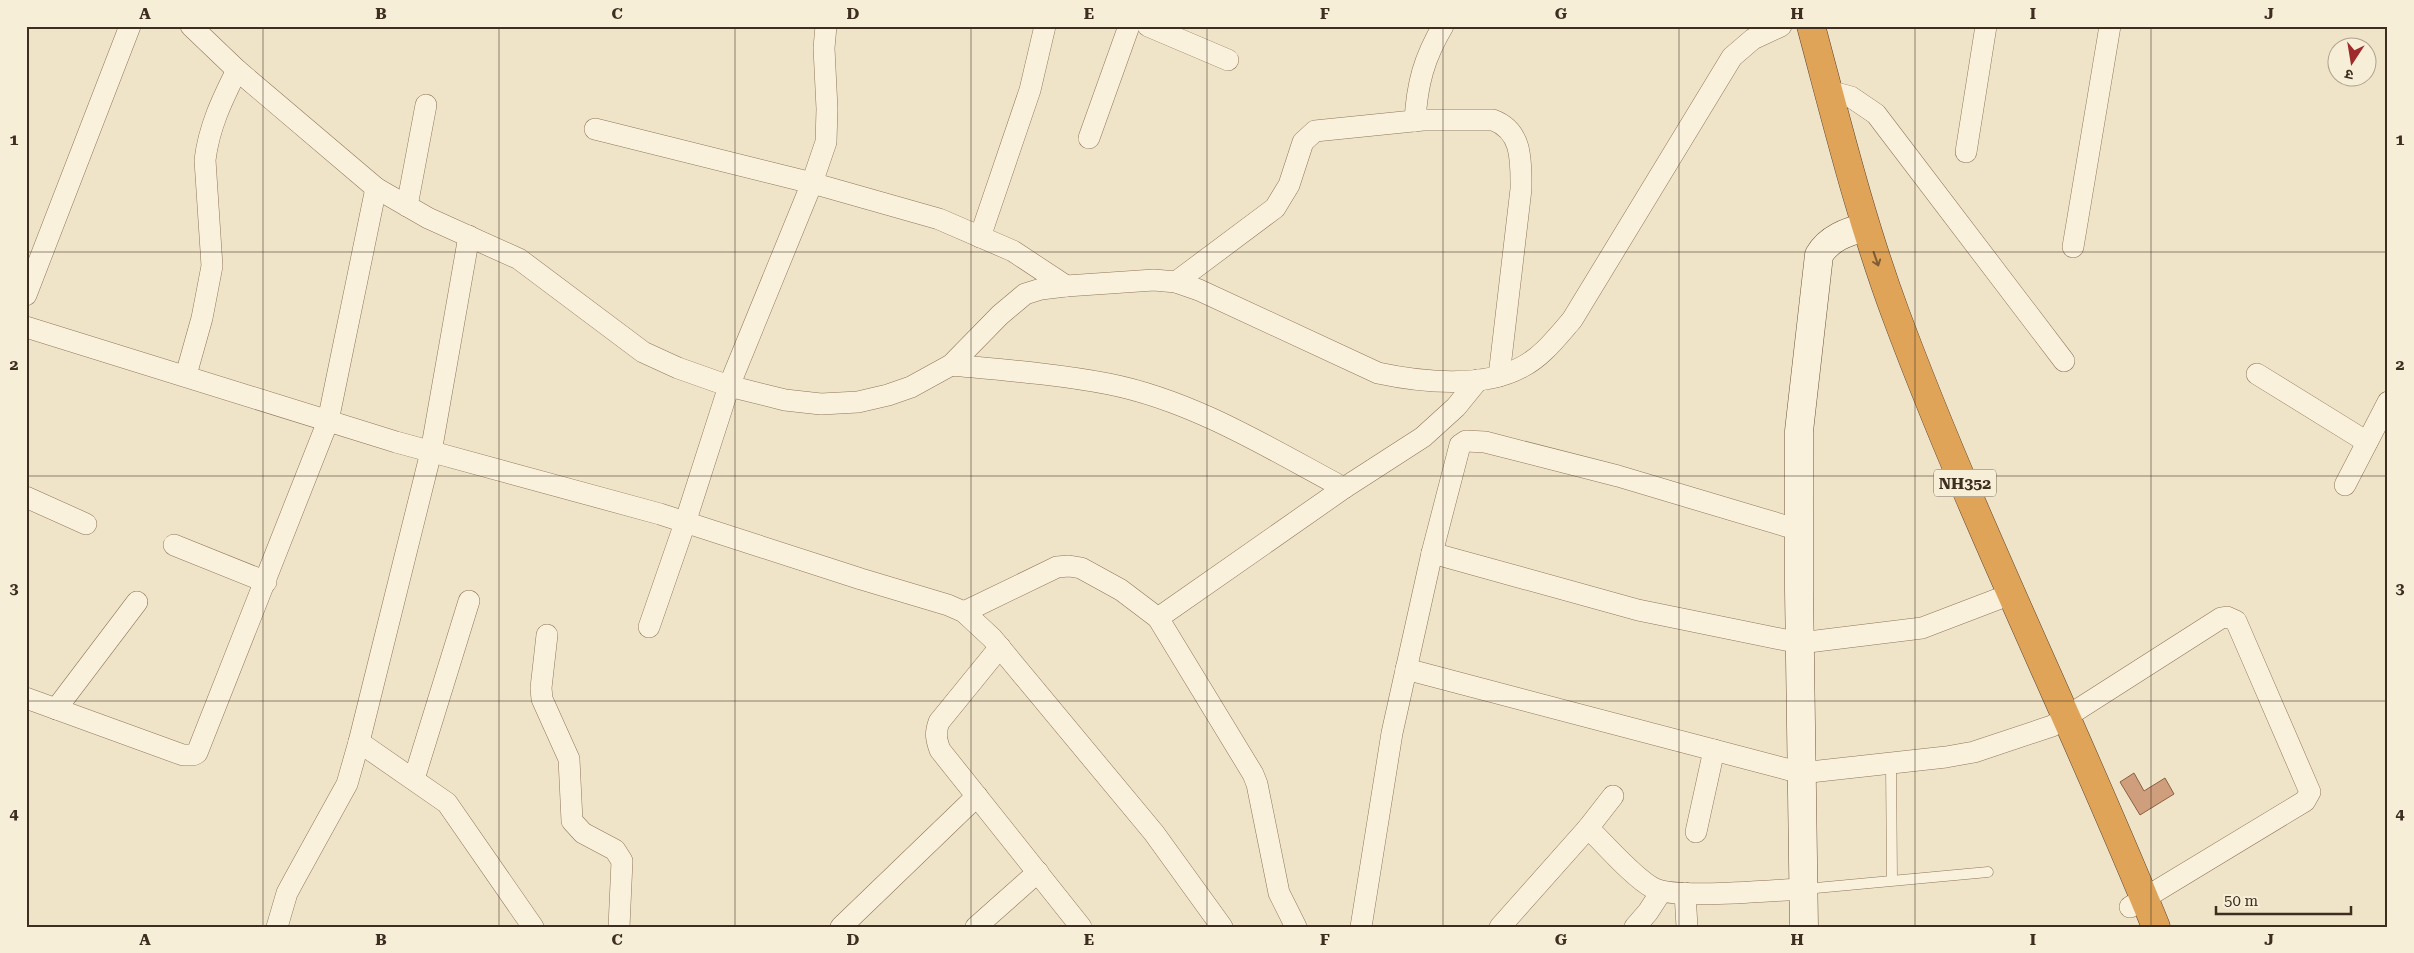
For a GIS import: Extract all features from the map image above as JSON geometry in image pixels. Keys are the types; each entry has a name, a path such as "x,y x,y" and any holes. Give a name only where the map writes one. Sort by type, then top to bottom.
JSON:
{"highway":[{"name":"NH352","path":"1793,26 1857,229 1896,316 2137,911 2156,927"},
{"name":"NH352","path":"1811,26 1829,91 1857,229 1864,281 1998,599 2059,722"}],"street":[{"path":"26,295 130,26"},
{"path":"191,26 236,70 376,188 428,218 519,259 643,352 729,386 786,400 821,404 858,402 911,387 951,365 1000,315 1025,294 1041,289 1066,286 1154,280 1176,282 1199,290 1378,373 1405,378 1478,380 1500,376 1522,368 1536,358 1572,320 1732,57 1753,39 1781,26"},
{"path":"649,627 729,386 812,183 826,142 827,109 824,48 826,26"},
{"path":"980,236 1030,90 1045,26"},
{"path":"1089,138 1129,26"},
{"path":"1148,26 1228,60"},
{"path":"1415,121 1423,66 1431,45 1442,26"},
{"path":"1966,152 1986,26"},
{"path":"2073,247 2110,26"},
{"path":"186,375 202,318 212,266 205,160 207,144 217,110 236,70"},
{"path":"1829,91 1852,97 1876,114 2064,361"},
{"path":"407,206 426,105"},
{"path":"1176,282 1275,208 1289,185 1299,152 1308,135 1324,130 1415,121 1493,120 1508,130 1517,142 1521,161 1521,189 1500,376"},
{"path":"595,129 812,183 939,219 1013,251 1066,286"},
{"path":"26,698 183,755 193,756 199,747 266,582 328,421 376,188"},
{"path":"1804,927 1799,431 1816,266 1823,248 1857,229"},
{"path":"277,927 290,886 347,784 359,742 431,452 468,236"},
{"path":"26,327 431,452 660,514 861,580 948,605 964,612 1000,647 1176,862 1222,927"},
{"path":"951,365 1035,372 1111,384 1171,402 1234,430 1344,488"},
{"path":"2257,374 2367,442"},
{"path":"1158,618 1344,488 1423,437 1456,407 1478,380"},
{"path":"2345,486 2388,402"},
{"path":"1361,927 1392,733 1457,450 1466,441 1474,441 1618,476 1799,530"},
{"path":"26,497 86,524"},
{"path":"174,545 266,582"},
{"path":"1432,554 1638,610 1800,643 1922,628 1998,599"},
{"path":"964,612 1057,567 1069,566 1081,568 1121,590 1158,618 1253,774 1257,784 1279,893 1291,925"},
{"path":"414,779 469,601"},
{"path":"56,709 137,602"},
{"path":"1406,669 1801,773 1974,752 2059,722 2221,618 2227,617 2236,622 2310,792 2305,800 2137,911"},
{"path":"547,635 541,688 542,699 569,759 571,818 583,833 615,850 622,861 619,927"},
{"path":"1000,647 939,722 936,732 940,750 1082,927"},
{"path":"359,742 448,803 533,927"},
{"path":"1696,832 1714,750"},
{"path":"846,925 977,796"},
{"path":"1500,927 1588,828 1612,796"},
{"path":"1588,828 1647,884 1661,892 1686,893 1803,889"},
{"path":"976,927 1038,872"},
{"path":"1635,927 1661,892"},
{"path":"1686,893 1687,927"}],"lane":[{"path":"1891,763 1892,880"},
{"path":"1803,889 1988,872"}],"building":[{"path":"2134,773 2144,791 2165,778 2174,794 2140,815 2120,782"}]}
